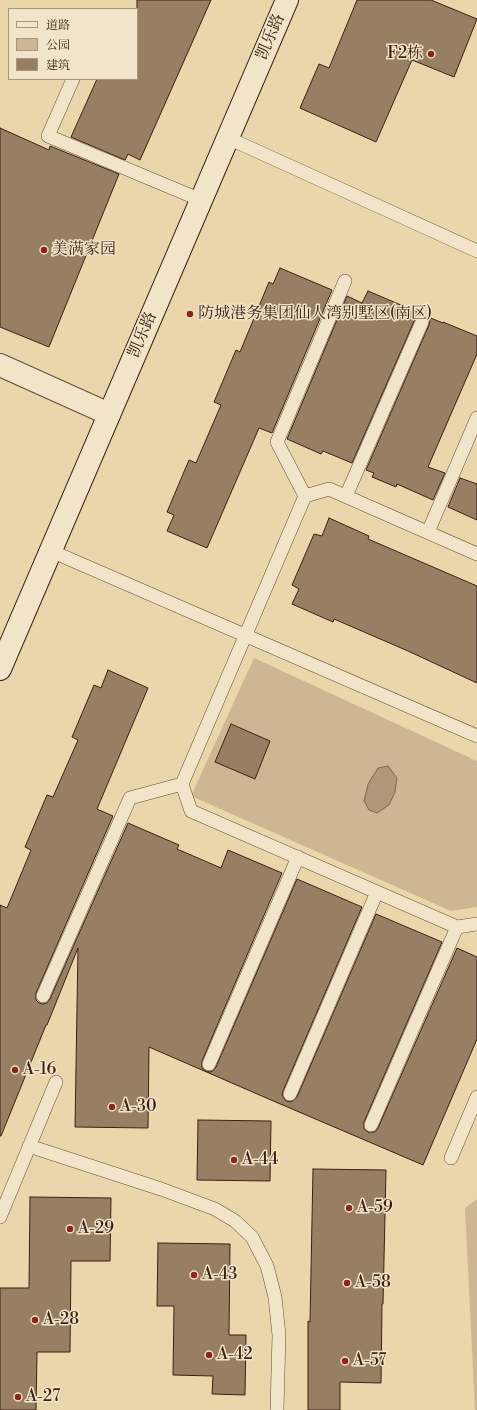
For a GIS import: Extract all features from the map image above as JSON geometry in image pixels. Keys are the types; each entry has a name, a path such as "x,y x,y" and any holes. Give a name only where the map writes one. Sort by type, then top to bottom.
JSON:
{"street":[{"name":"凯乐路","path":"0,669 6,638 50,551 287,0"},
{"path":"0,365 109,414"}],"lane":[{"path":"73,80 48,136 201,200"},
{"path":"228,138 477,251"},
{"path":"305,496 277,442 345,281"},
{"path":"346,496 422,322"},
{"path":"428,532 477,418"},
{"path":"305,496 329,489 477,554"},
{"path":"305,496 182,784 191,811 457,927 477,924"},
{"path":"50,551 477,736"},
{"path":"43,996 130,798 182,784"},
{"path":"209,1064 298,858"},
{"path":"290,1094 377,892"},
{"path":"371,1125 457,927"},
{"path":"0,1217 56,1082"},
{"path":"451,1158 477,1097"},
{"path":"29,1146 161,1189 215,1209 235,1221 252,1237 267,1266 275,1297 279,1336 277,1410"}],"green space":[{"path":"254,658 477,761 477,907 451,911 191,796"},
{"path":"477,1199 477,1410 475,1410 465,1208"}],"shaded area":[{"path":"388,766 397,778 395,792 389,805 377,813 369,810 364,801 368,784 378,768"}],"building":[{"path":"137,0 211,0 140,160 128,154 125,160 71,137 97,80 138,80"},
{"path":"357,0 431,0 477,19 454,77 412,60 376,142 300,108 319,64 329,68"},
{"name":"美满家园","path":"0,128 49,150 50,146 119,174 49,347 0,327"},
{"path":"280,268 332,290 272,433 259,428 207,548 167,531 174,515 167,512 189,460 196,463 221,405 214,402 236,350 240,352 269,282 273,284"},
{"path":"368,291 422,314 418,315 415,319 352,463 323,451 321,454 287,439 347,296 362,303"},
{"path":"428,317 477,336 477,354 428,467 445,473 433,500 397,484 396,487 372,477 374,473 366,470 429,325 430,321"},
{"path":"460,478 477,484 477,520 448,507"},
{"path":"329,518 369,536 368,539 477,586 477,683 334,619 333,622 292,604 299,589 292,585 314,534 322,536"},
{"path":"108,670 148,688 97,809 113,816 36,993 36,1000 43,1004 47,1003 50,999 128,823 179,845 177,849 221,868 228,850 282,873 202,1061 202,1068 206,1071 213,1071 297,879 362,907 283,1091 282,1095 286,1101 291,1102 297,1097 376,914 442,942 364,1122 364,1129 368,1132 375,1132 378,1128 457,948 477,957 477,1039 423,1165 149,1047 148,1128 75,1127 78,948 0,1136 0,905 7,908 31,850 25,847 47,795 53,797 78,740 72,737 94,685 101,688"},
{"path":"231,724 270,741 255,779 215,762"},
{"name":"A-44","path":"198,1120 271,1121 270,1181 197,1180"},
{"path":"313,1169 386,1170 381,1383 340,1382 340,1410 308,1410 308,1321 310,1322"},
{"path":"30,1197 111,1198 110,1261 71,1261 70,1352 37,1352 36,1410 0,1410 0,1288 29,1288"},
{"path":"158,1243 230,1244 229,1335 246,1335 245,1395 212,1394 213,1376 173,1375 174,1306 157,1306"}],"place":[{"name":"F2栋","path":"431,54"},
{"name":"美满家园","path":"44,250"},
{"name":"防城港务集团仙人湾别墅区(南区)","path":"190,314"},
{"name":"A-16","path":"15,1070"},
{"name":"A-30","path":"112,1107"},
{"name":"A-44","path":"234,1160"},
{"name":"A-59","path":"349,1208"},
{"name":"A-29","path":"70,1229"},
{"name":"A-43","path":"194,1275"},
{"name":"A-58","path":"347,1283"},
{"name":"A-28","path":"35,1320"},
{"name":"A-42","path":"209,1355"},
{"name":"A-57","path":"345,1361"},
{"name":"A-27","path":"18,1397"}]}
